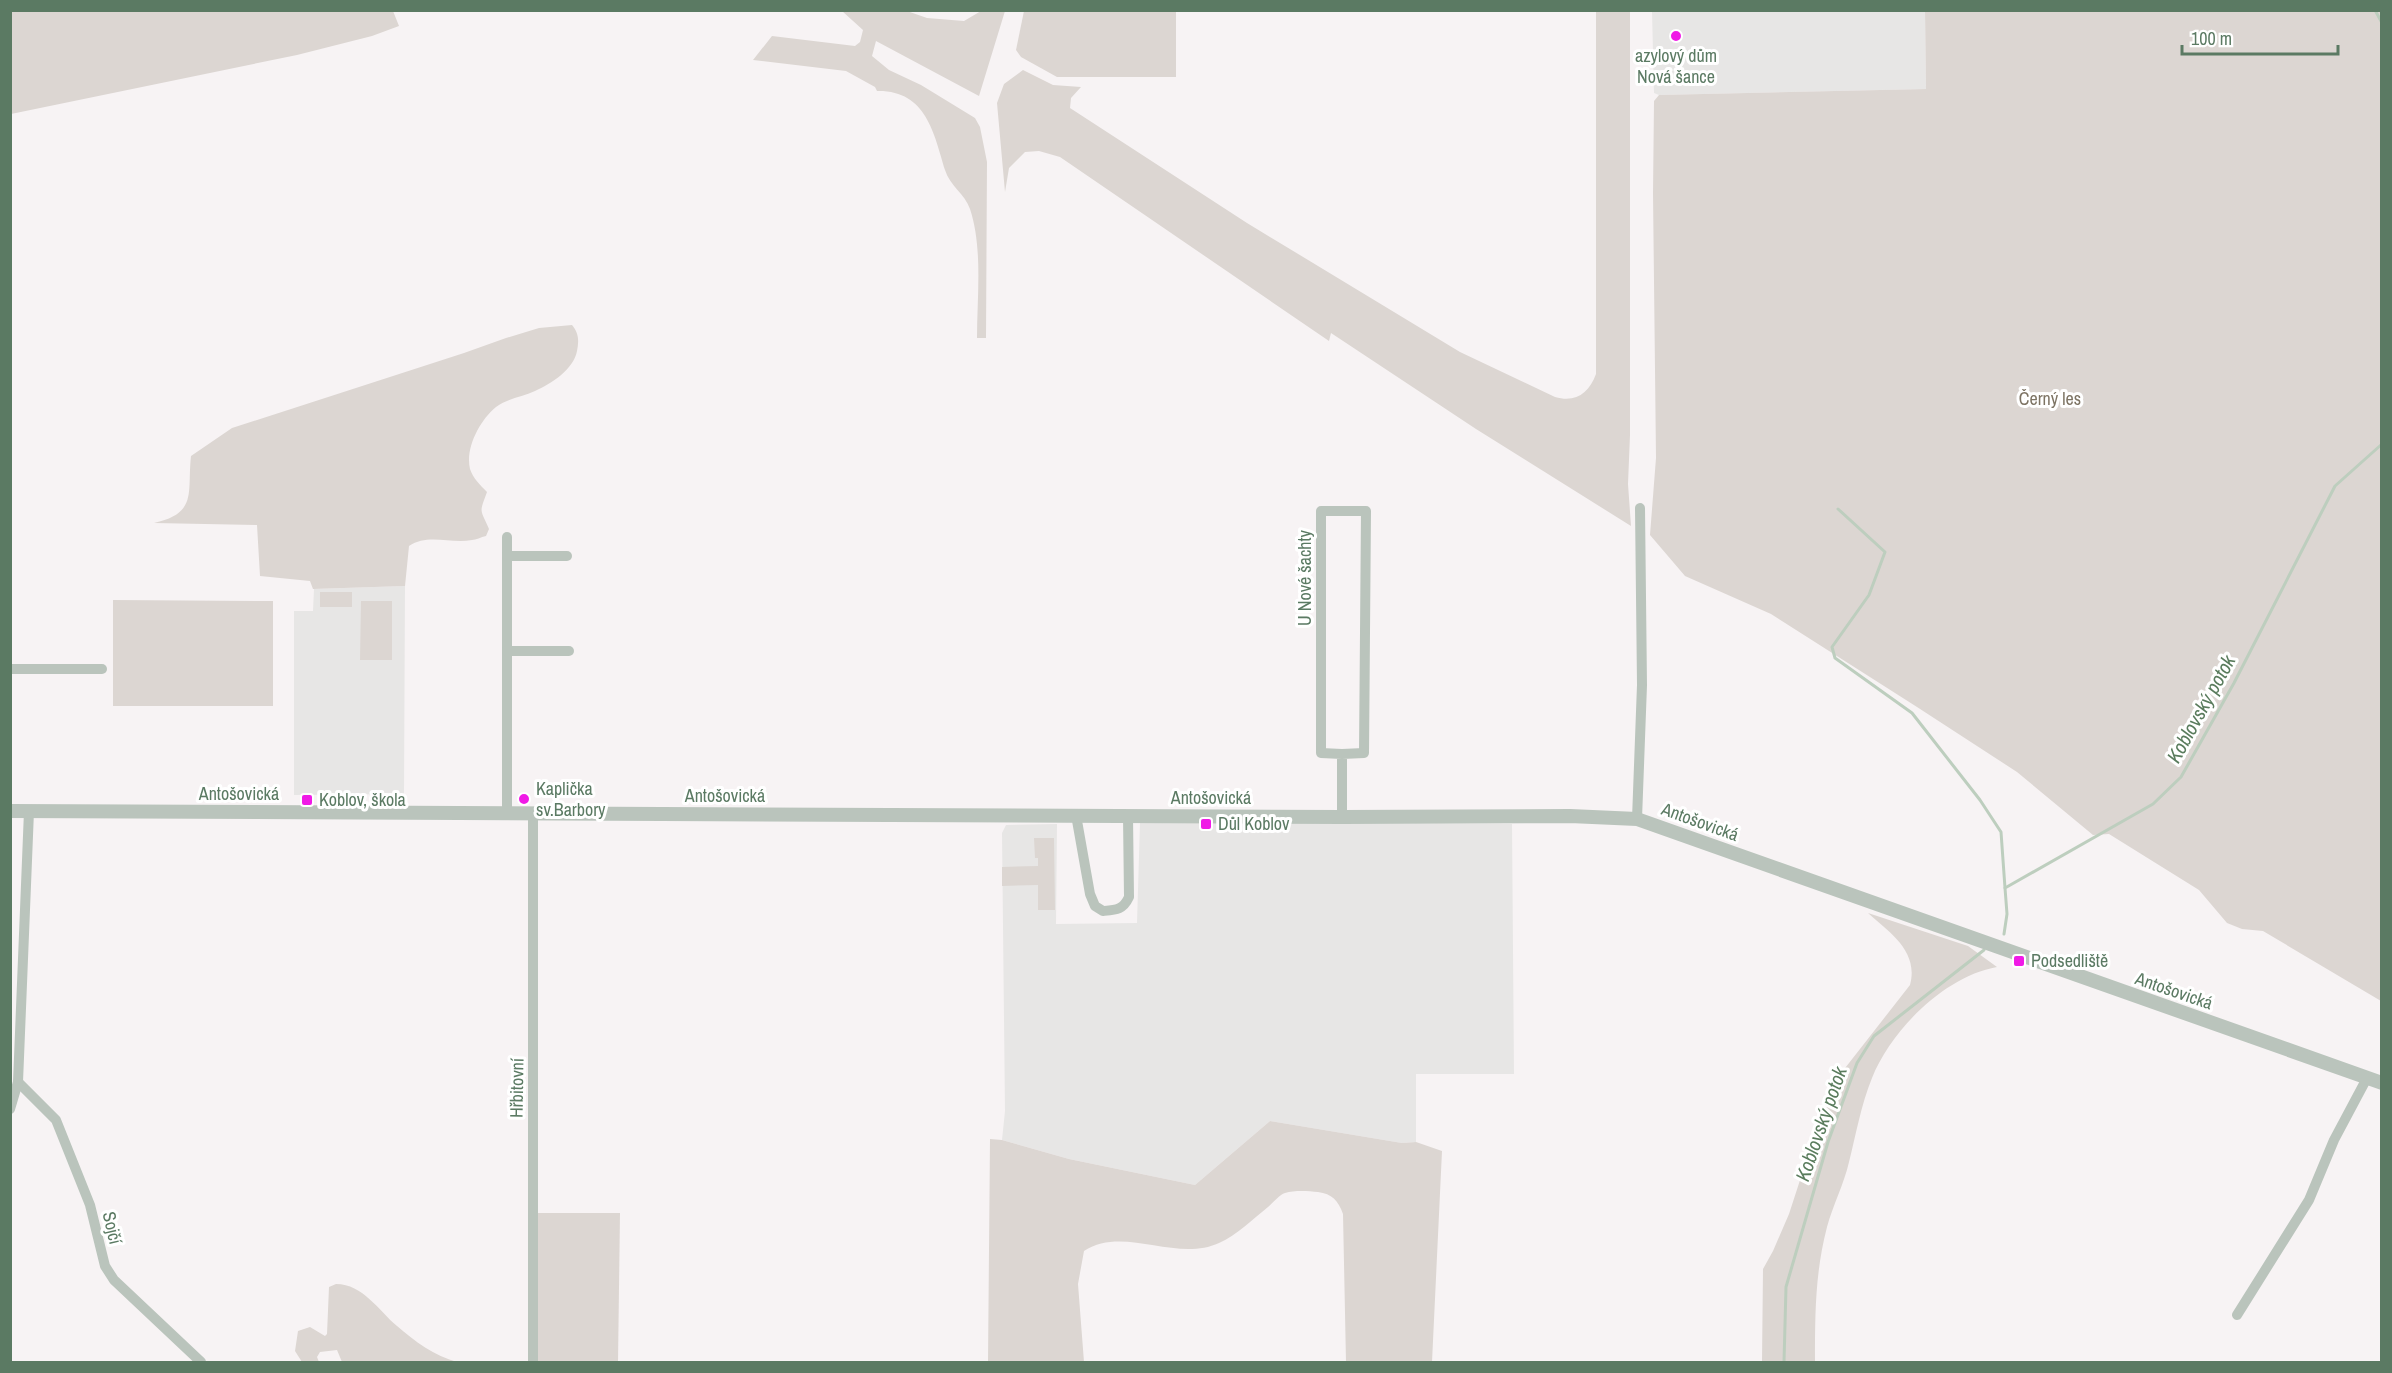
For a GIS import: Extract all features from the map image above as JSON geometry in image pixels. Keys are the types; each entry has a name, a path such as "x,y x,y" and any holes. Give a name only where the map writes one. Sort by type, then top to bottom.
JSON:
{"street":[{"path":"1637,819 1642,685 1640,508"},
{"name":"U Nové šachty","path":"1321,511 1366,511 1364,753 1342,754 1322,753 1321,511"},
{"path":"507,537 507,813"},
{"path":"507,556 567,556"},
{"path":"507,651 569,651"},
{"path":"10,669 102,669"},
{"path":"1342,754 1342,817"},
{"name":"Antošovická","path":"10,811 1570,816 1637,819 2382,1083"},
{"path":"10,1109 18,1082 29,811"},
{"name":"Hřbitovní","path":"533,813 533,1362"},
{"path":"1076,815 1090,894 1095,906 1102,911 1120,909 1129,897 1128,816"},
{"path":"2237,1315 2309,1200 2334,1140 2367,1078"},
{"name":"Sojčí","path":"18,1082 56,1120 90,1205 105,1266 114,1280 201,1362"}],"shaded area":[{"path":"1652,11 1925,11 1926,89 1659,95 1654,93"},
{"path":"405,586 404,794 294,795 294,611 313,611 314,589"},
{"path":"1140,823 1512,824 1514,1074 1416,1074 1416,1142 1402,1143 1270,1121 1195,1185 1069,1159 1002,1140 1005,1111 1002,833 1006,825 1057,824 1056,924 1137,923"}],"green space":[{"path":"11,11 393,11 399,26 372,36 297,55 11,114"},
{"path":"842,11 907,11 927,18 964,21 981,11 1005,11 979,96 876,41 872,56 889,70 921,85 975,118 980,127 987,162 986,338 977,338 978,256 970,209 947,176 932,128 917,106 907,98 894,93 877,91 875,87 846,71 753,60 772,36 855,46 860,42 863,30"},
{"path":"1024,11 1176,11 1176,77 1057,77 1021,57 1016,50"},
{"path":"1596,11 1630,11 1628,484 1631,526 1476,429 1331,333 1329,341 1060,157 1039,151 1025,152 1009,168 1005,192 997,103 1004,84 1023,70 1053,85 1081,87 1071,98 1070,108 1247,223 1460,352 1555,397 1569,399 1581,395 1590,386 1596,374"},
{"name":"Černý les","path":"1925,11 2381,11 2381,1001 2263,931 2242,929 2227,923 2199,890 2109,834 2093,835 2017,772 1917,707 1771,614 1685,576 1650,535 1656,458 1654,101 1659,95 1926,89"},
{"path":"572,325 577,334 578,347 575,358 567,370 541,388 496,407 484,419 475,435 469,461 473,475 487,492 482,511 489,529 486,536 464,541 431,539 409,546 405,586 313,589 310,581 260,576 257,525 154,523 178,514 188,500 191,456 232,428 539,328"},
{"path":"320,592 352,592 352,607 320,607"},
{"path":"113,600 273,601 273,706 113,706"},
{"path":"361,601 392,601 392,660 360,660"},
{"path":"1034,838 1054,838 1055,910 1038,910 1038,885 1002,886 1002,867 1038,866 1038,858 1035,858"},
{"path":"1868,913 1968,946 1997,967 1977,972 1940,993 1906,1024 1881,1060 1865,1099 1847,1170 1829,1219 1823,1244 1816,1294 1815,1362 1762,1362 1763,1269 1789,1214 1816,1131 1842,1072 1910,985 1912,973 1910,962 1901,944"},
{"path":"1270,1121 1402,1143 1416,1142 1442,1151 1432,1362 1346,1362 1343,1214 1337,1201 1331,1196 1302,1191 1283,1194 1232,1236 1202,1248 1185,1249 1116,1242 1100,1244 1084,1251 1078,1284 1084,1362 988,1362 990,1139 1002,1140 1069,1159 1195,1185"},
{"path":"537,1213 620,1213 618,1362 537,1362"},
{"path":"336,1284 346,1285 362,1293 418,1342 433,1352 457,1362 342,1362 337,1350 320,1352 317,1357 319,1362 302,1362 295,1351 298,1331 310,1327 325,1336 327,1334 329,1287"}],"waterway":[{"name":"Koblovský potok","path":"2375,10 2382,23"},
{"name":"Koblovský potok","path":"2004,934 2007,914 2005,888 2153,804 2181,777 2234,683 2335,486 2382,444"},
{"path":"1838,509 1885,552 1869,595 1832,647 1835,658 1912,713 1980,800 2001,832 2005,888"},
{"name":"Koblovský potok","path":"1784,1362 1786,1287 1828,1142 1857,1063 1874,1036 1984,950"}],"place":[{"name":"azylový dům Nová šance","path":"1676,36"},
{"name":"Kaplička sv.Barbory","path":"524,799"},
{"name":"Koblov, škola","path":"307,800"},
{"name":"Důl Koblov","path":"1206,824"},
{"name":"Podsedliště","path":"2019,961"}]}
